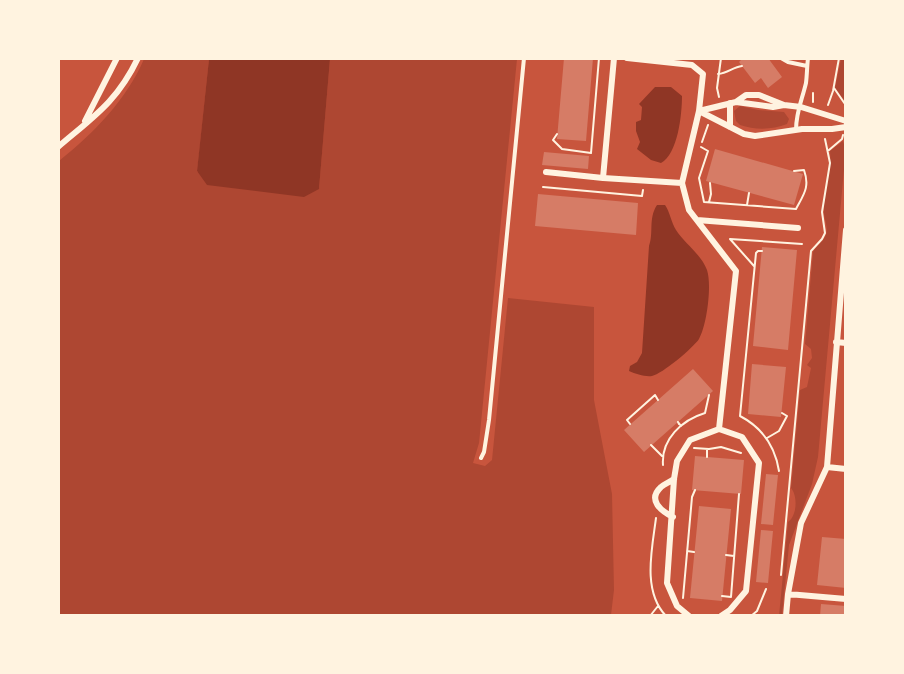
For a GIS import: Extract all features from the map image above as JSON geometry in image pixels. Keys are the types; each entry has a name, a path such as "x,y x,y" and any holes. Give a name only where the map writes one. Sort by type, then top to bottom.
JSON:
{"street":[{"path":"84,125 117,58"},
{"path":"58,147 114,98 128,80 138,58"},
{"path":"603,178 614,58"},
{"path":"627,58 692,65 703,74 699,111 682,183 689,210 736,271 719,429"},
{"path":"699,111 733,103 746,95 759,95 784,105"},
{"path":"733,103 773,107 801,106 846,121"},
{"path":"730,127 733,103"},
{"path":"699,111 744,134 754,136 796,130 846,127"},
{"path":"546,172 682,183"},
{"path":"697,220 798,228"},
{"path":"786,615 801,523 827,467 846,230"},
{"path":"836,342 846,343"},
{"path":"689,615 677,606 667,583 674,479 677,461 690,440 719,429 742,437 759,464 746,591 730,610 721,615"},
{"path":"827,467 846,469"},
{"path":"673,517 661,511 656,504 656,496 661,487 674,479"},
{"path":"788,594 846,599"}],"lane":[{"path":"481,458 489,420 524,58"},
{"path":"781,58 807,66"},
{"path":"796,130 796,114 801,106 808,58"}],"path":[{"path":"557,134 553,140 562,149 591,153 599,58"},
{"path":"721,58 717,95 723,98"},
{"path":"827,107 834,88 840,58"},
{"path":"718,74 727,73 734,67 742,66"},
{"path":"834,88 845,104"},
{"path":"813,93 812,99 816,105"},
{"path":"712,123 707,126 700,147 708,151 699,178 704,202 796,209 806,192 808,183 804,170 794,171"},
{"path":"781,581 811,251 825,233 822,212 830,163 826,133"},
{"path":"586,135 593,136"},
{"path":"709,202 710,183"},
{"path":"543,187 628,196 642,196 643,189 646,188"},
{"path":"747,205 749,193"},
{"path":"754,267 730,239 802,244"},
{"path":"762,251 758,250 756,253 754,267 740,416 767,438 777,458 779,471"},
{"path":"630,424 627,420 655,395 658,399"},
{"path":"663,465 662,456 671,437 680,425 705,413 709,395"},
{"path":"767,438 779,431 787,416 782,413"},
{"path":"651,445 662,456"},
{"path":"694,448 720,447 748,453"},
{"path":"707,449 707,457"},
{"path":"683,598 692,497 695,490"},
{"path":"722,596 731,597 739,494"},
{"path":"657,512 651,583 658,605 666,615"},
{"path":"687,551 694,552"},
{"path":"726,555 734,556"},
{"path":"752,615 757,611 766,589"},
{"path":"650,615 658,605"}],"shaded area":[{"path":"144,59 209,59 197,172 319,189 330,59 517,59 479,443 473,463 485,466 492,460 508,298 594,307 594,400 612,494 614,590 611,615 59,616 59,161 84,139 119,102"},
{"path":"209,59 330,59 319,189 304,197 207,185 197,171"},
{"path":"841,59 845,59 845,101 835,88"},
{"path":"655,87 671,87 682,96 680,123 675,143 667,158 661,163 651,160 637,149 640,142 636,122 641,120 642,107 639,104"},
{"path":"740,106 784,112 789,119 787,124 775,127 764,129 746,127 736,121 734,111"},
{"path":"843,141 845,158 818,457 812,484 789,545 782,615 779,616 788,522 796,506 791,488 800,390 807,387 811,368 807,365 812,358 811,349 805,344 813,252 824,239 827,231 824,206 830,151"},
{"path":"657,205 665,205 676,230 704,264 707,270 709,295 699,339 670,366 657,374 646,376 629,371 630,366 637,362 642,353 649,246 653,215"}],"building":[{"path":"564,58 593,58 586,141 557,139"},
{"path":"743,58 768,58 782,77 768,88 761,78 755,83 739,62"},
{"path":"715,149 803,174 794,205 706,181"},
{"path":"544,152 589,156 588,169 542,165"},
{"path":"538,194 638,203 636,235 535,226"},
{"path":"762,247 797,250 788,350 753,346"},
{"path":"752,364 786,367 781,417 748,414"},
{"path":"693,369 713,391 644,452 624,430"},
{"path":"695,456 744,460 741,494 692,490"},
{"path":"766,474 778,475 773,525 761,524"},
{"path":"699,506 731,509 722,601 690,598"},
{"path":"761,530 773,531 768,583 756,582"},
{"path":"822,537 846,539 846,588 817,585"},
{"path":"821,604 846,606 846,616 820,616"}]}
